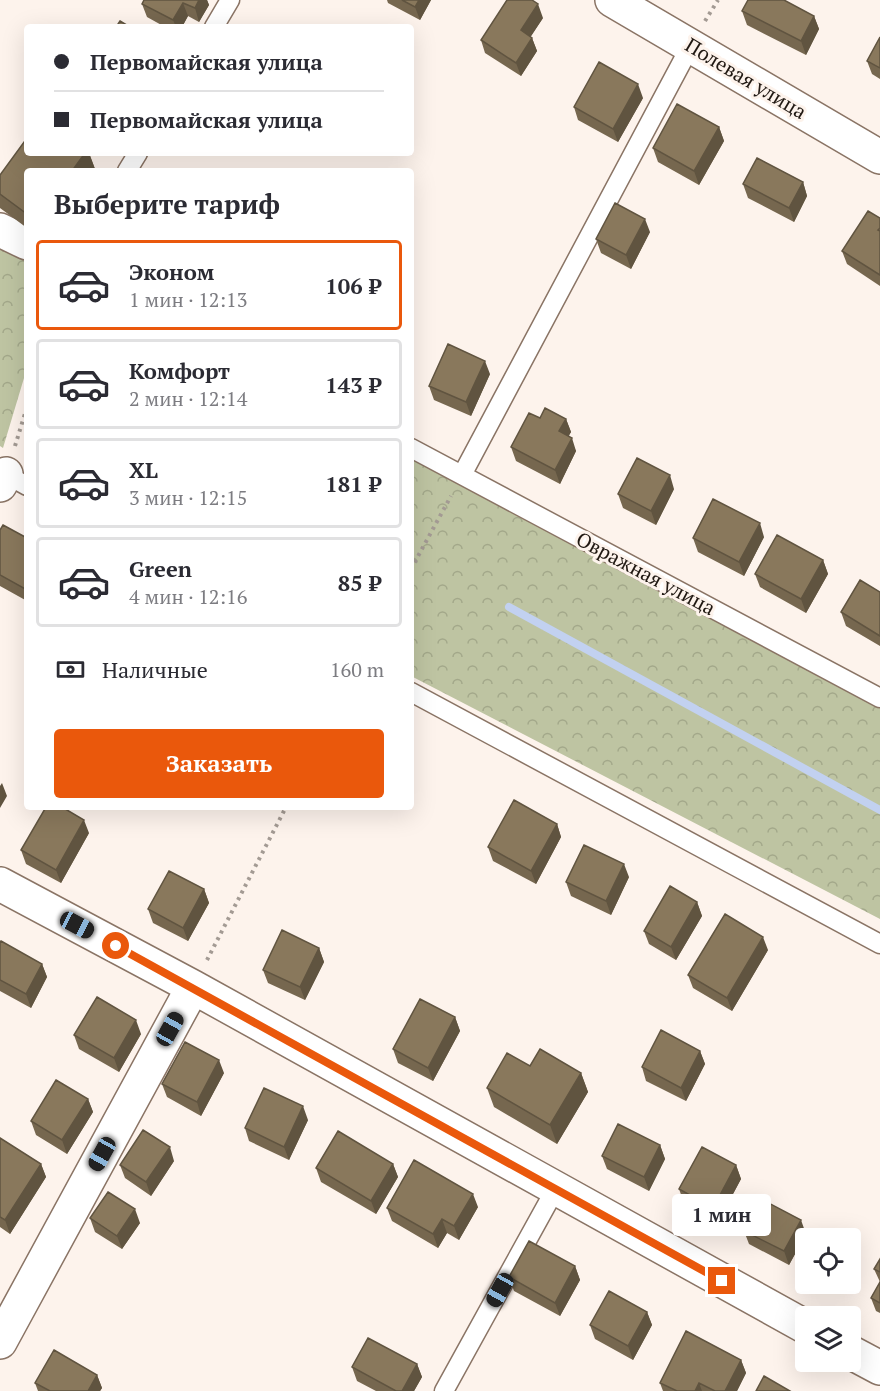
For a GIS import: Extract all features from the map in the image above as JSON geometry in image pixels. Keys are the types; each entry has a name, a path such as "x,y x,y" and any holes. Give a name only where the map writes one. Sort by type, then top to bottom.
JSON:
{"street":[{"name":"Полевая улица","path":"612,0 880,157"},
{"path":"0,230 24,242"},
{"path":"0,884 193,987 795,1321"},
{"path":"0,1342 193,987"},
{"path":"861,1358 880,1368"}],"lane":[{"path":"216,24 230,0"},
{"path":"462,475 691,45"},
{"name":"Овражная улица","path":"414,450 880,699"},
{"path":"414,694 880,944"},
{"path":"444,1391 556,1188"}],"path":[{"path":"8,479 24,418"},
{"path":"414,563 462,475"},
{"path":"193,987 284,810"}],"green space":[{"path":"0,247 24,259 24,378 3,448 0,446"},
{"path":"414,458 880,705 880,919 414,678"}],"building":[{"path":"144,0 199,0 195,8 183,3 173,20 142,4"},
{"path":"402,0 419,0 415,7"},
{"path":"507,0 532,0 538,4 521,30 532,38 516,63 481,40"},
{"path":"748,0 784,0 814,16 801,41 742,11"},
{"path":"880,37 880,68 867,61"},
{"path":"599,62 638,84 613,129 574,107"},
{"path":"677,104 719,127 694,171 653,148"},
{"path":"24,142 24,156 83,156 74,168 24,168 24,212 0,194 0,175"},
{"path":"757,158 803,182 789,208 743,184"},
{"path":"615,203 645,219 626,255 596,239"},
{"path":"868,211 880,218 878,230 880,231 880,275 842,251"},
{"path":"448,344 485,361 466,402 429,386"},
{"path":"545,408 566,419 559,431 572,438 555,470 511,447 529,413 540,418"},
{"path":"637,458 670,475 651,511 618,494"},
{"path":"713,499 760,523 739,562 693,538"},
{"path":"3,525 24,536 24,588 0,575 0,530"},
{"path":"777,535 823,560 801,599 755,574"},
{"path":"860,580 880,592 880,636 841,612"},
{"path":"514,800 557,824 531,871 488,847"},
{"path":"44,810 67,810 84,820 56,870 21,850"},
{"path":"584,845 624,864 606,901 566,882"},
{"path":"169,871 204,889 183,928 148,909"},
{"path":"670,886 697,902 671,947 644,931"},
{"path":"725,914 763,937 727,998 688,975"},
{"path":"282,930 319,948 300,987 263,970"},
{"path":"1,941 42,964 26,994 0,980"},
{"path":"97,997 136,1020 114,1058 74,1035"},
{"path":"420,999 455,1017 428,1068 393,1049"},
{"path":"661,1030 700,1051 681,1088 642,1067"},
{"path":"185,1042 219,1060 197,1102 162,1084"},
{"path":"540,1049 581,1073 550,1125 487,1088 507,1053 530,1066"},
{"path":"56,1080 88,1099 62,1140 31,1121"},
{"path":"264,1088 303,1106 284,1147 245,1128"},
{"path":"618,1124 660,1145 644,1177 602,1156"},
{"path":"143,1130 170,1147 146,1182 120,1165"},
{"path":"338,1131 393,1164 371,1201 316,1168"},
{"path":"0,1138 41,1164 5,1220 0,1217"},
{"path":"702,1147 736,1165 713,1208 679,1189"},
{"path":"414,1160 473,1194 454,1226 442,1219 433,1234 387,1208"},
{"path":"108,1192 135,1209 117,1236 90,1218"},
{"path":"761,1199 801,1220 784,1251 744,1231"},
{"path":"529,1241 575,1266 555,1303 509,1277"},
{"path":"880,1259 880,1272 874,1269"},
{"path":"880,1282 880,1303 871,1298"},
{"path":"609,1291 647,1312 628,1346 590,1325"},
{"path":"686,1331 741,1360 725,1391 715,1391 699,1383 695,1391 677,1391 660,1383"},
{"path":"368,1338 417,1364 402,1391 396,1391 352,1367"},
{"path":"54,1350 97,1375 88,1391 50,1391 35,1383"},
{"path":"764,1376 790,1391 756,1391"}],"waterway":[{"path":"509,607 880,810"}],"route":[{"path":"116,946 722,1281"}]}
